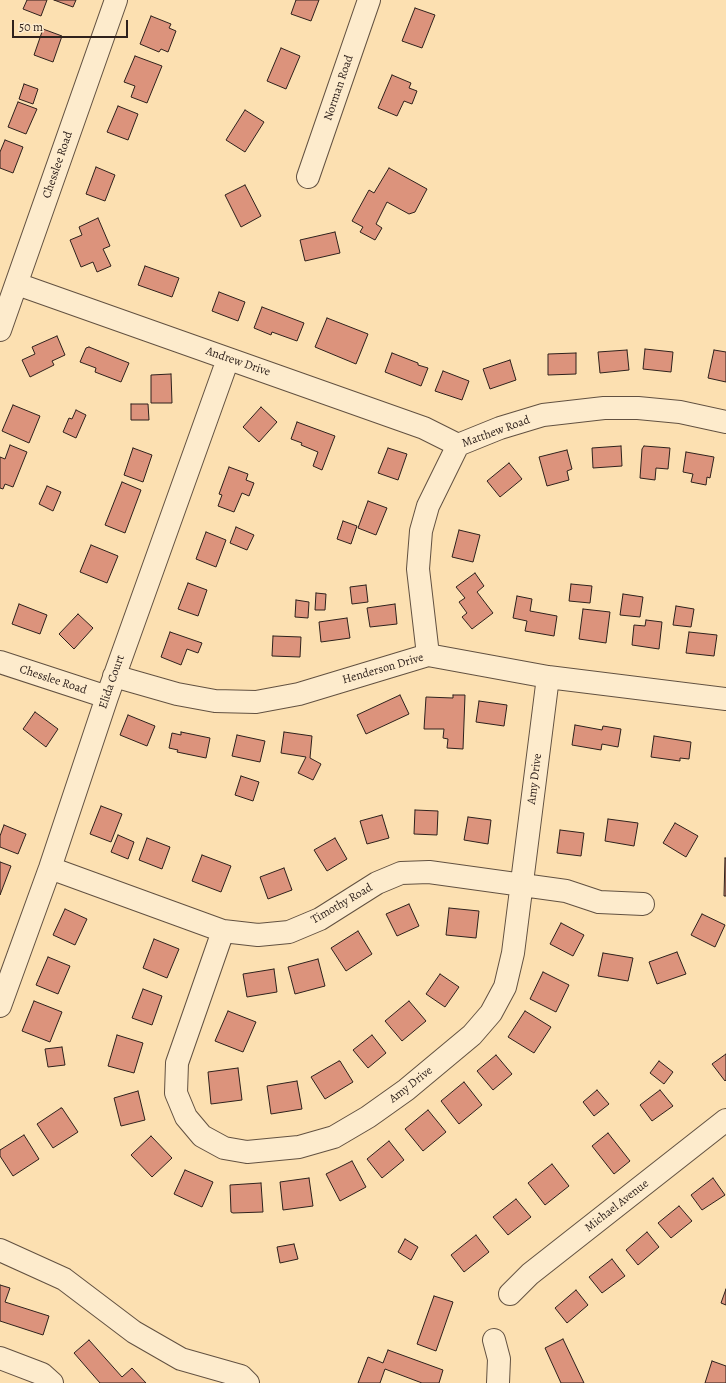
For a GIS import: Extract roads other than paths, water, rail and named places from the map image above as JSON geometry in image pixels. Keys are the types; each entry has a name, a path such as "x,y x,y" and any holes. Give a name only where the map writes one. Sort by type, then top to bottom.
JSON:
{"street":[{"name":"Chesslee Road","path":"0,330 116,0"},
{"name":"Norman Road","path":"308,177 369,0"},
{"name":"Andrew Drive","path":"16,284 424,428 458,445"},
{"name":"Elida Court","path":"0,1006 50,868 114,676 228,359"},
{"name":"Matthew Road","path":"428,655 418,569 421,531 428,506 458,445 500,428 543,415 604,408 638,408 680,412 726,422"},
{"name":"Henderson Drive","path":"114,676 177,694 215,701 256,702 299,694 428,655 548,677 726,699"},
{"name":"Chesslee Road","path":"0,662 107,697"},
{"name":"Amy Drive","path":"223,931 177,1063 176,1093 186,1117 202,1136 224,1148 247,1152 300,1147 334,1137 368,1118 406,1090 472,1035 492,1013 505,987 513,953 548,677"},
{"name":"Timothy Road","path":"50,868 223,931 258,935 290,932 320,919 377,883 401,874 428,872 566,891 599,902 643,904"},
{"name":"Michael Avenue","path":"510,1294 530,1274 726,1120"},
{"path":"0,1250 64,1280 134,1332 181,1359 242,1376 248,1383"},
{"path":"494,1340 499,1359 498,1383"},
{"path":"0,1358 42,1374 52,1383"}]}
